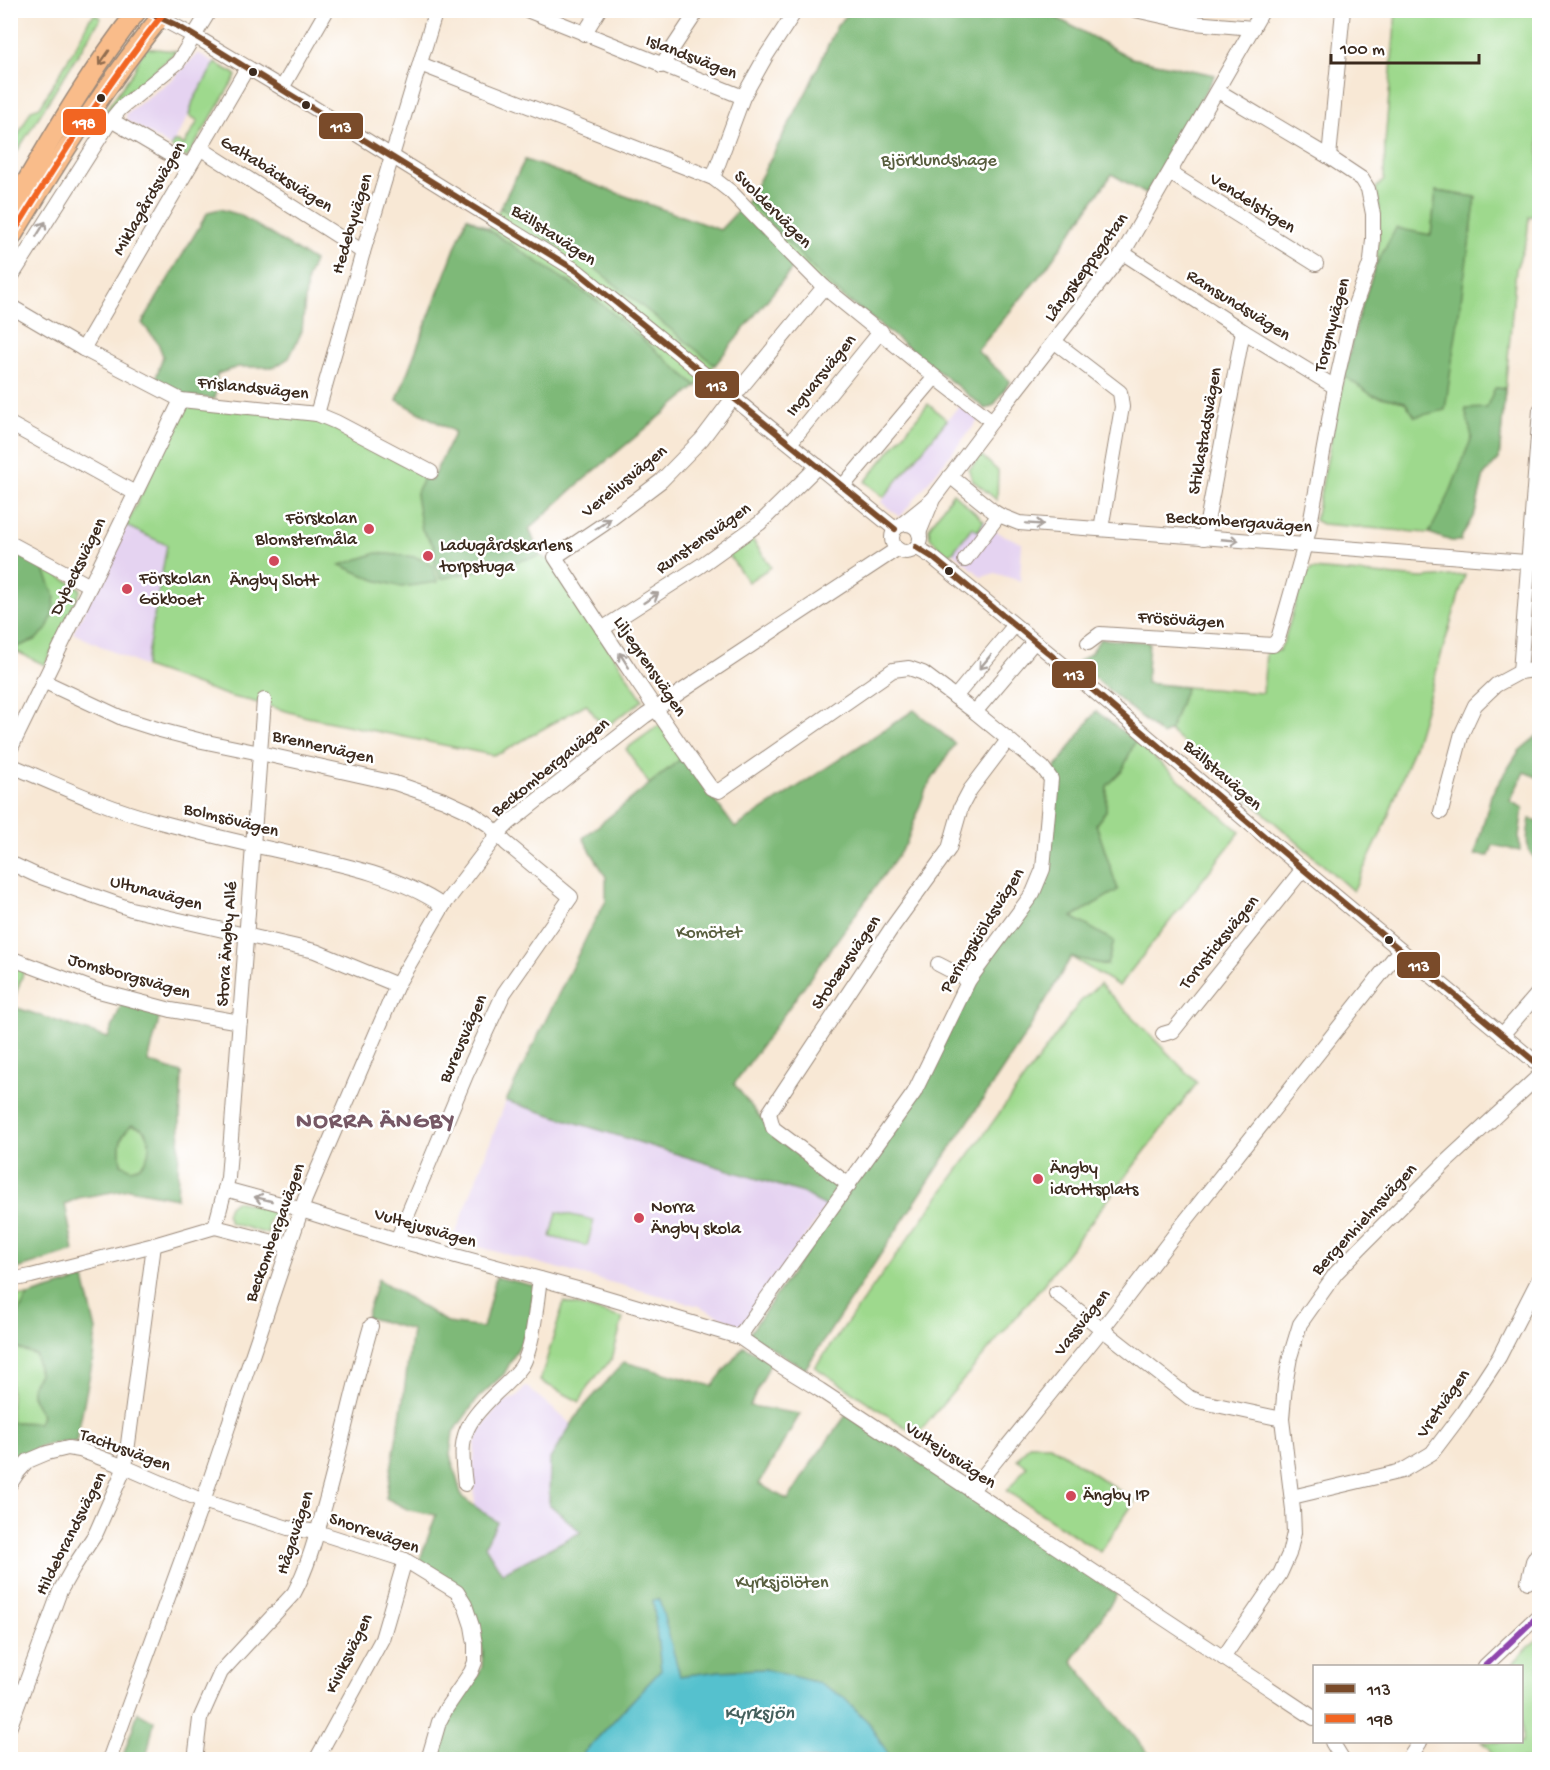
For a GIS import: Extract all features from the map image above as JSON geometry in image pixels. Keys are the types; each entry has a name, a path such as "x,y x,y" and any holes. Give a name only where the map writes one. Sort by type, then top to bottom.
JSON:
{"main road":[{"path":"10,240 88,115 137,46 151,12"},
{"path":"10,209 75,99 123,29 151,12"}],"street":[{"path":"10,279 111,120 120,109 178,62 210,10"},
{"path":"282,88 327,10"},
{"name":"Hedebyvägen","path":"317,414 436,10"},
{"name":"Islandsvägen","path":"527,10 661,66 743,97"},
{"path":"584,34 599,10"},
{"path":"661,66 698,10"},
{"path":"713,177 743,97 796,10"},
{"path":"1135,10 1194,23 1253,28"},
{"name":"Långskeppsgatan","path":"898,527 933,499 1123,253 1263,10"},
{"path":"1329,157 1343,10"},
{"name":"Bällstavägen","path":"151,12 282,88 577,271 843,486 898,527 905,524 912,526 918,540 932,557 1539,1066"},
{"name":"Svoldervägen","path":"420,64 713,177 731,192 825,286 992,421"},
{"name":"Miklagårdsvägen","path":"83,348 247,68"},
{"name":"Torgnyvägen","path":"1218,91 1362,179 1368,189 1373,214 1374,239 1371,261 1352,313 1335,387 1305,546 1278,639 1273,645"},
{"path":"111,120 189,166"},
{"name":"Galtabäcksvägen","path":"200,148 363,252"},
{"name":"Vendelstigen","path":"1170,173 1316,264"},
{"name":"Ramsundsvägen","path":"1123,253 1243,331 1335,387"},
{"name":"Vereliusvägen","path":"555,557 661,481 702,439 825,286"},
{"name":"Frislandsvägen","path":"10,306 181,400 317,414 430,472"},
{"name":"Stiklastadsvägen","path":"1204,538 1243,331"},
{"name":"Ingvarsvägen","path":"790,443 881,332"},
{"path":"1055,342 1120,392 1122,407 1101,529"},
{"path":"843,486 935,377"},
{"name":"Dybecksvägen","path":"10,750 181,400"},
{"path":"1520,672 1533,598 1539,410"},
{"path":"10,424 135,493"},
{"name":"Runstensvägen","path":"602,629 700,566 760,523 818,466"},
{"name":"Beckombergavägen","path":"950,476 999,516 1019,523 1534,563"},
{"name":"Långskeppsgatan","path":"918,540 933,499"},
{"path":"965,561 999,516"},
{"path":"898,527 892,540 897,549 906,552 913,550 918,540"},
{"path":"10,543 90,586"},
{"name":"Beckombergavägen","path":"109,1760 202,1501 301,1210 397,985 443,906 498,834 560,782 655,710 897,549"},
{"name":"Liljegrensvägen","path":"555,557 655,710 711,788 719,791"},
{"path":"955,697 1014,626"},
{"name":"Frösövägen","path":"1088,643 1100,634 1273,645"},
{"path":"975,712 1034,642"},
{"name":"Peringskiöldsvägen","path":"719,791 893,670 909,668 923,673 975,712 1043,768 1051,779 1043,869 1033,892 969,980 914,1093 740,1337"},
{"path":"1441,812 1462,733 1475,705 1496,685 1520,672 1539,669"},
{"name":"Brennervägen","path":"43,681 122,717 160,730 421,791 468,811 489,825 571,897"},
{"name":"Stora Ängby Allé","path":"215,1227 228,1178 264,700"},
{"name":"Stobæusvägen","path":"849,1185 774,1128 769,1113 891,929 949,849 961,807 969,790 1008,740"},
{"name":"Bolmsövägen","path":"10,765 87,798 152,820 374,874 403,885 443,906"},
{"name":"Ultunavägen","path":"10,863 38,876 131,909 315,951 397,985"},
{"name":"Torvsticksvägen","path":"1163,1034 1173,1031 1303,869"},
{"name":"Bureusvägen","path":"397,1240 466,1075 504,993 571,897"},
{"name":"Vassvägen","path":"971,1491 1103,1328 1400,950"},
{"name":"Jomsborgsvägen","path":"10,958 95,990 171,1010 240,1022"},
{"path":"938,964 969,980"},
{"path":"1502,1035 1539,991"},
{"name":"Bergenhielmsvägen","path":"1223,1658 1280,1574 1289,1554 1294,1533 1282,1419 1290,1357 1300,1324 1336,1273 1448,1160 1539,1075"},
{"name":"Vultejusvägen","path":"225,1189 740,1337 1313,1717"},
{"path":"10,1280 154,1245 215,1227 289,1246"},
{"name":"Hildebrandsvägen","path":"10,1726 60,1591 96,1533 116,1492 125,1467 154,1245"},
{"name":"Vretvägen","path":"1292,1497 1402,1472 1432,1453 1463,1412 1499,1357 1539,1278"},
{"path":"465,1484 462,1457 464,1433 469,1423 486,1403 522,1366 531,1334 540,1279"},
{"path":"1056,1293 1190,1398 1282,1419"},
{"name":"Hågavägen","path":"195,1760 200,1719 221,1672 294,1593 301,1579 338,1459 360,1362 372,1326"},
{"name":"Tacitusvägen","path":"10,1484 28,1461 68,1448 80,1450 125,1467 202,1501"},
{"name":"Snorrevägen","path":"202,1501 288,1528 317,1533 405,1560 457,1592 465,1605 472,1626 475,1662 439,1722 428,1760"},
{"path":"1528,1582 1533,1561 1539,1550"},
{"name":"Kiviksvägen","path":"316,1760 382,1639 405,1560"},
{"path":"1486,1665 1539,1614"},
{"path":"1333,1743 1343,1760"},
{"path":"1408,1760 1419,1743"}],"shaded area":[{"path":"198,53 215,63 193,101 189,115 171,147 127,120 126,114 174,78"},
{"path":"962,402 981,417 900,517 881,502"},
{"path":"984,521 999,533 1022,543 1020,581 995,573 982,577 953,552 972,526 978,531"},
{"name":"Förskolan Gökboet","path":"126,526 167,544 145,667 73,633"},
{"name":"Norra Ängby skola","path":"506,1101 538,1109 803,1193 826,1207 742,1327 699,1306 453,1240"},
{"path":"526,1386 571,1424 550,1459 582,1532 502,1573 485,1546 496,1522 475,1507 473,1471 475,1443 480,1430 499,1406 507,1400 516,1398"}],"green space":[{"name":"Björklundshage","path":"851,11 1044,11 1131,58 1215,75 1146,194 1112,174 1046,268 977,351 1010,381 994,405 795,265 697,386 576,486 529,529 540,556 552,562 643,700 604,728 586,704 501,753 492,755 307,717 232,697 145,667 167,545 126,526 181,412 190,406 316,417 414,469 423,478 431,481 455,432 397,400 467,217 489,229 525,160 720,230 748,201 808,89 837,26"},
{"path":"851,11 1044,11 1131,58 1215,75 1146,194 1112,174 1046,268 977,351 1010,381 994,405 986,409 827,283 748,201 808,89 837,26"},
{"path":"1396,11 1539,11 1539,217 1529,216 1527,238 1516,269 1499,459 1484,475 1475,513 1462,536 1322,524 1315,520 1344,376 1372,395 1405,402 1476,198 1436,191 1431,235 1384,250 1375,267 1379,228 1376,188 1384,180"},
{"path":"95,14 101,18 11,161 11,149 31,110 40,107 89,20"},
{"path":"146,48 177,51 107,112 105,111 134,71"},
{"path":"215,63 236,76 187,158 171,147 173,142 184,145 198,121 189,115 193,101"},
{"path":"525,160 720,230 739,210 795,265 715,365 587,262 500,208"},
{"path":"1436,191 1476,197 1445,410 1415,417 1405,402 1372,395 1344,376 1357,321 1375,267 1396,228 1431,235"},
{"path":"220,209 240,215 314,261 307,279 302,331 289,358 275,367 238,367 217,374 215,399 182,395 155,381 163,356 158,343 142,323 208,212"},
{"path":"467,217 599,302 697,386 576,486 529,529 540,556 441,579 435,565 434,546 422,530 416,495 423,478 431,481 455,432 397,400"},
{"path":"1495,388 1505,388 1499,459 1484,475 1475,513 1461,541 1451,541 1429,533 1448,497 1472,437 1465,409 1486,408"},
{"path":"928,404 947,420 884,497 865,482"},
{"path":"981,455 998,471 997,500 972,480 969,470"},
{"path":"953,493 984,521 978,531 972,527 953,552 948,555 930,538 929,528"},
{"path":"750,536 771,567 748,582 727,553"},
{"path":"10,548 80,588 45,665 11,649"},
{"path":"10,548 42,565 55,597 52,617 46,630 35,640 12,649 10,649"},
{"path":"377,553 416,557 432,565 438,582 402,587 375,580 340,565"},
{"path":"1312,569 1422,578 1465,575 1415,743 1385,825 1353,891 1170,731 1186,687 1263,693 1266,652 1279,651 1304,576"},
{"path":"1100,639 1149,642 1146,683 1186,687 1170,731 1162,735 1077,663 1091,653"},
{"name":"Komötet","path":"914,710 955,744 926,789 906,844 734,1084 777,1139 842,1186 826,1207 803,1193 506,1101 606,901 606,877 583,838 683,757 735,828"},
{"path":"1096,711 1135,741 1122,771 1107,786 1106,811 1096,824 1118,890 1072,917 1114,941 1107,965 1071,957 1026,1034 805,1369 749,1334 923,1086 971,984 1024,912 1050,839 1053,771"},
{"path":"661,726 683,757 649,784 626,749"},
{"path":"1539,734 1539,778 1524,772 1510,801 1523,808 1519,836 1520,851 1493,845 1489,856 1475,855 1491,795 1519,751"},
{"path":"1135,741 1240,832 1119,986 1071,957 1107,965 1072,917 1117,890 1096,824 1106,811 1107,786 1122,771"},
{"path":"1530,819 1539,821 1539,861 1528,848"},
{"path":"16,965 25,968 11,1008 11,978"},
{"name":"Ängby idrottsplats","path":"1100,984 1197,1083 1042,1286 917,1435 815,1367 1080,1002"},
{"path":"123,1001 161,1011 148,1062 182,1073 177,1198 129,1189 78,1198 65,1204 74,1251 11,1271 10,1008 11,1006 108,1038","holes":["132,1125 145,1132 149,1147 144,1162 131,1169 121,1164 120,1148 124,1133"]},
{"path":"131,1125 145,1132 150,1147 144,1162 131,1169 121,1164 120,1148 124,1133"},
{"path":"235,1201 275,1209 268,1222 268,1234 230,1223 226,1214 229,1206"},
{"path":"557,1212 594,1220 587,1246 551,1237"},
{"name":"Kyrksjölöten","path":"496,1277 535,1286 528,1330 504,1374 478,1398 453,1433 450,1455 462,1497 497,1522 485,1546 502,1573 581,1532 549,1504 550,1459 580,1411 624,1362 712,1386 744,1346 771,1362 750,1406 800,1414 759,1484 788,1500 847,1414 1117,1594 1072,1661 1153,1759 891,1759 869,1723 842,1696 764,1669 680,1676 658,1599 653,1600 661,1670 578,1759 437,1759 449,1717 479,1674 483,1651 476,1617 419,1562 436,1515 409,1510 386,1498 403,1400 412,1330 366,1317 378,1279 448,1323 483,1328"},
{"path":"84,1279 96,1330 93,1359 76,1442 55,1443 31,1451 25,1454 11,1474 11,1422 39,1423 42,1415 32,1395 32,1385 39,1374 36,1355 17,1348 14,1340 13,1327 17,1315 28,1296"},
{"path":"10,1296 28,1296 13,1323 17,1348 36,1355 39,1375 31,1394 42,1415 39,1423 11,1422"},
{"path":"564,1302 623,1318 612,1359 588,1386 580,1402 540,1381"},
{"name":"Ängby IP","path":"1029,1445 1050,1445 1135,1501 1100,1552 1007,1491 1027,1466 1017,1459"},
{"path":"1539,1637 1539,1759 1494,1759 1488,1747 1482,1743 1523,1743 1523,1665 1511,1665"},
{"path":"138,1712 154,1721 146,1759 122,1759"}],"water":[{"name":"Kyrksjön","path":"659,1599 680,1676 764,1669 819,1683 842,1696 869,1723 891,1759 578,1759 661,1670 653,1600"}],"transit line":[{"name":"113","path":"144,10 203,41 577,271 895,529"},
{"name":"198","path":"10,239 84,122 166,10"},
{"name":"113","path":"916,547 932,557 1068,669 1540,1066"},
{"path":"1486,1665 1540,1614"}],"place":[{"name":"Förskolan Blomstermåla","path":"369,529"},
{"name":"Ladugårdskarlens torpstuga","path":"428,556"},
{"name":"Ängby Slott","path":"274,561"},
{"name":"Förskolan Gökboet","path":"127,589"},
{"name":"Ängby idrottsplats","path":"1038,1179"},
{"name":"Norra Ängby skola","path":"639,1218"},
{"name":"Ängby IP","path":"1071,1496"}],"district":[{"name":"NORRA ÄNGBY","path":"376,1122"}]}
